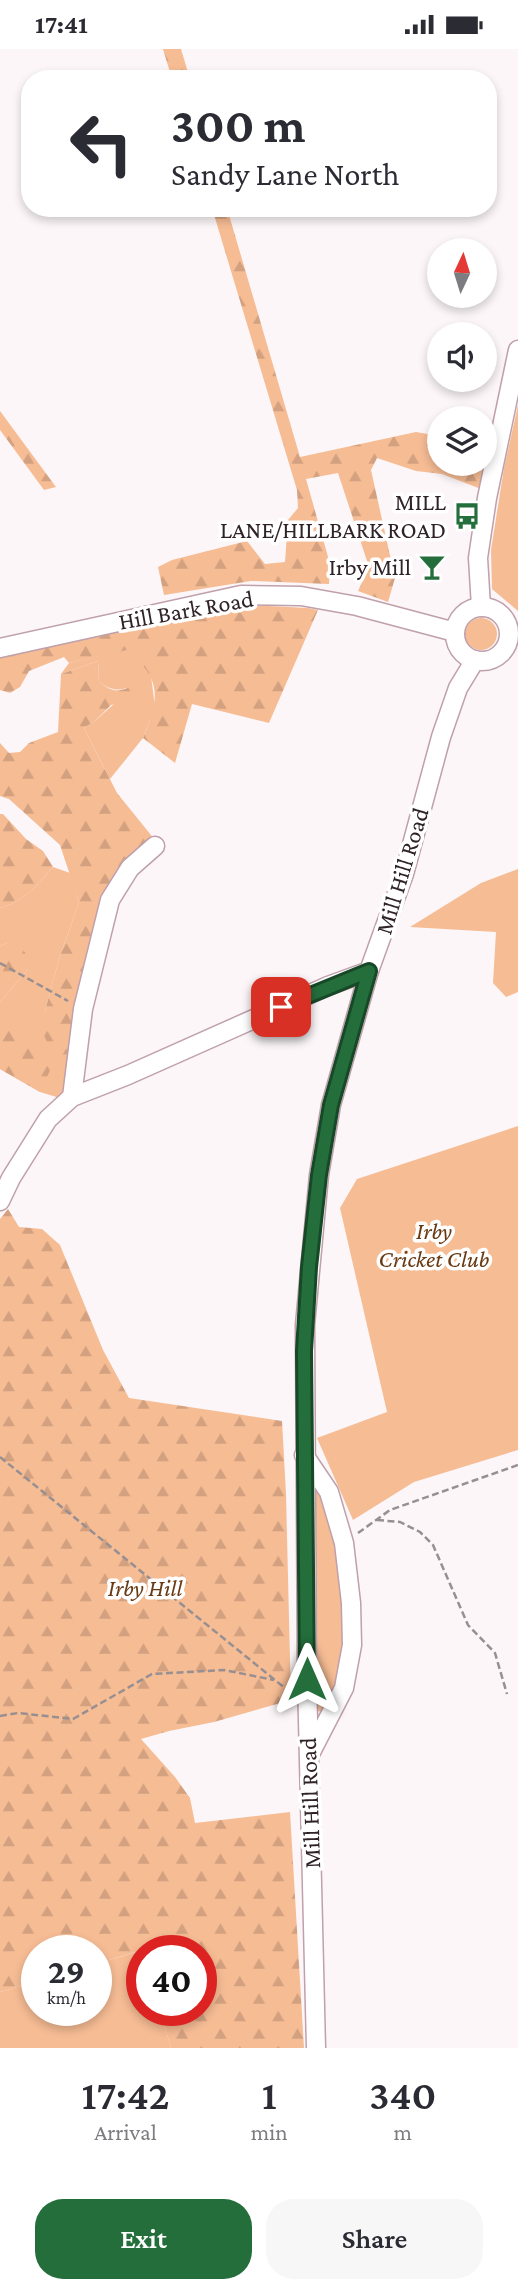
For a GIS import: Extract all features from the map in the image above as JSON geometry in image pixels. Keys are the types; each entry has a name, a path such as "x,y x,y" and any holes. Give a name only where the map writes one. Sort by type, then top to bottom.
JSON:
{"street":[{"path":"481,607 478,558 518,350"},
{"name":"Hill Bark Road","path":"0,648 241,596 301,596 356,606 455,632"},
{"path":"481,607 503,616 514,640 500,655 475,660 461,652 455,632 464,614 481,607"},
{"name":"Mill Hill Road","path":"316,2048 308,1757 304,1455 305,1325 319,1175 331,1105 369,971 404,874 441,737 458,688 475,660"},
{"path":"72,1097 83,1009 110,900 130,868 155,846"},
{"path":"0,1201 48,1119 72,1097 128,1075 316,991 369,971"},
{"path":"304,1455 329,1492 344,1543 351,1602 352,1645 344,1688 308,1757"}],"path":[{"path":"0,963 83,1009"},
{"path":"0,1457 307,1706"},
{"path":"344,1543 390,1510 518,1465"},
{"path":"377,1520 400,1522 419,1532 433,1545 468,1625 495,1653 507,1694"},
{"path":"0,1716 18,1713 73,1719 152,1674 224,1670 276,1680"}],"green space":[{"path":"163,49 181,49 187,70 169,70"},
{"path":"215,217 230,217 300,457 416,432 427,434 427,472 377,458 371,470 395,578 388,602 358,591 369,567 338,473 306,479 330,564 329,584 251,581 164,595 158,567 172,560 247,541 265,564 285,562 288,520 298,508 297,490"},
{"path":"518,405 518,611 492,589 491,550 504,468"},
{"path":"0,411 56,487 44,490 0,430"},
{"path":"447,476 483,476 481,489"},
{"path":"227,604 318,610 269,723 192,704 175,763 143,738 150,720 155,693 144,667 153,644 69,663 64,657 29,671 20,687 10,693 0,690 0,654"},
{"path":"481,618 492,623 497,634 492,645 481,650 470,645 465,634 470,623"},
{"path":"153,643 151,676 155,707 143,738 110,779 84,728 135,685 117,689 99,682 98,661 61,674 69,663"},
{"path":"98,661 99,682 105,686 118,690 137,683 122,702 111,705 84,728 117,793 155,840 128,862 72,1054 53,1055 42,1031 46,1007 79,902 60,845 9,799 0,796 0,743 9,753 20,752 29,743 58,732 61,674"},
{"path":"0,814 43,851 53,867 23,897 0,908"},
{"path":"53,867 70,873 79,902 59,959 46,1007 43,1031 72,1054 63,1099 40,1092 0,1069 0,1002 28,969 7,943 0,946 0,908 23,897"},
{"path":"518,869 518,992 506,997 493,983 496,932 410,927 481,883"},
{"path":"19,943 27,956 28,969 0,1002 0,946"},
{"path":"0,1027 33,1028 52,1066 40,1092 0,1069"},
{"name":"Irby Cricket Club","path":"518,1126 518,1450 414,1482 353,1520 317,1438 387,1412 340,1208 357,1179"},
{"name":"Irby Hill","path":"8,1209 19,1227 42,1229 60,1245 103,1350 129,1398 282,1421 291,1700 141,1739 190,1798 195,1823 290,1812 304,2048 171,2048 164,2026 217,2026 217,1935 126,1935 126,1955 112,1959 112,1935 21,1935 21,1986 0,1992 0,1219"},
{"path":"316,1487 329,1516 338,1561 344,1638 335,1692 322,1713 315,1709 312,1488"},
{"path":"126,1955 126,2026 164,2026 171,2048 0,2048 0,1992 21,1986 21,2026 112,2026 112,1959"}],"place":[{"name":"MILL LANE/HILLBARK ROAD","path":"467,516"},
{"name":"Irby Mill","path":"432,567"}],"route":[{"path":"281,1007 369,971 331,1105 319,1175 309,1267 304,1351 307,1679"}]}
